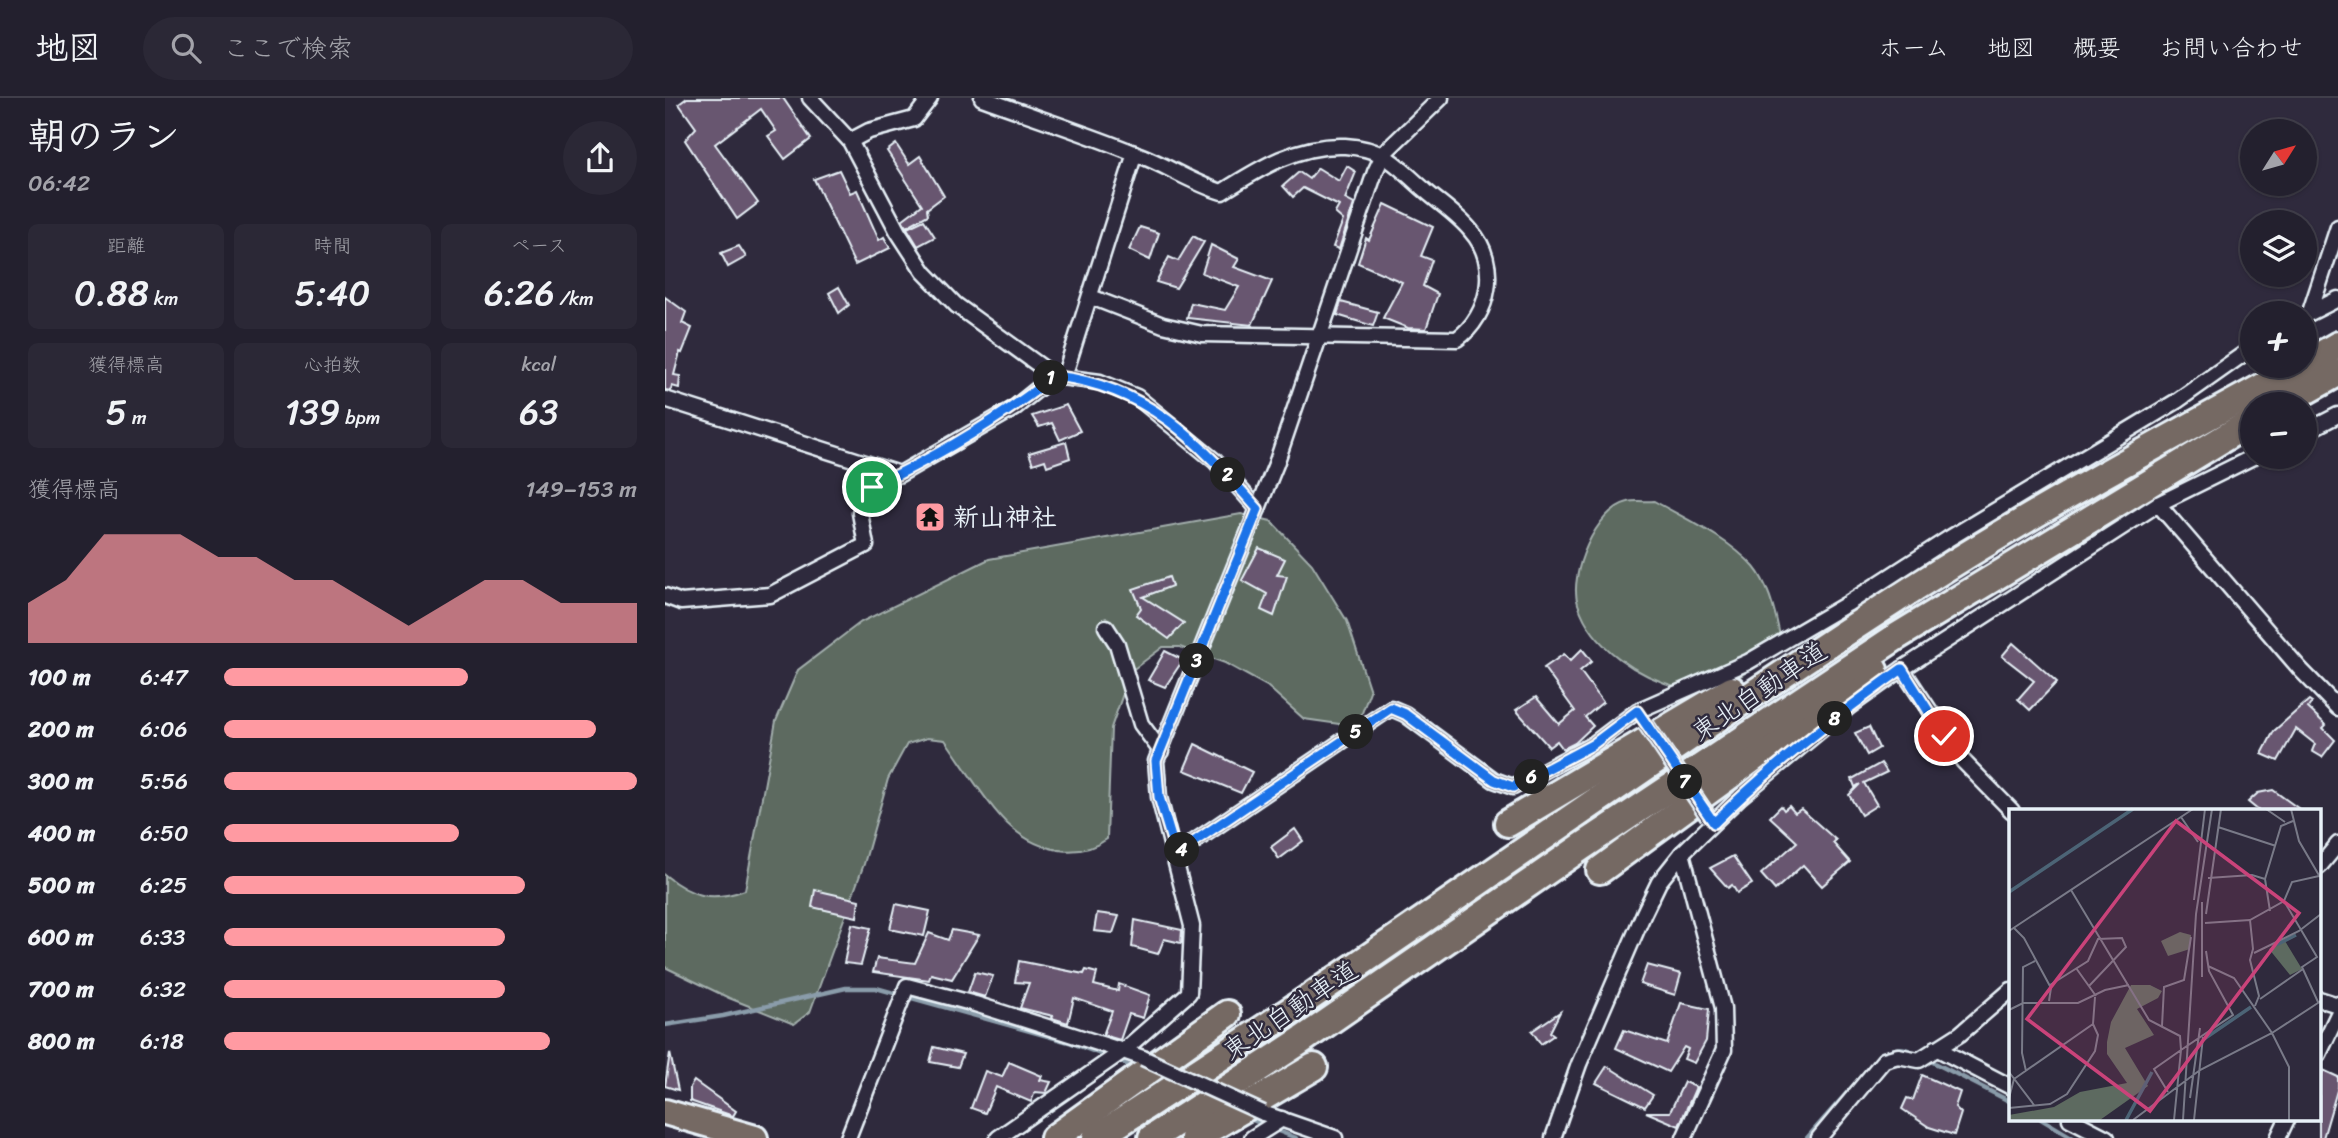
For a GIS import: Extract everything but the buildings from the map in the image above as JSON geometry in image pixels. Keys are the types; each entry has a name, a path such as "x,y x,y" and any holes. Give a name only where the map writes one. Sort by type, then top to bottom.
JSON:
{"highway":[{"name":"東北自動車道","path":"2317,357 2338,345"},
{"path":"2304,392 2338,373"},
{"name":"東北自動車道","path":"1096,1138 1298,1005 1915,587 2040,512 2280,378"},
{"name":"東北自動車道","path":"1152,1138 1299,1042 1797,703 2009,567 2240,428"},
{"path":"1600,870 1810,720 2009,567"},
{"path":"1508,823 1809,645 1915,587"},
{"path":"1054,1138 1227,1014"},
{"path":"1195,1138 1314,1067"},
{"path":"665,1112 755,1138"}],"street":[{"path":"810,98 850,141 898,232 924,272 956,305 1059,376 1100,382 1137,397 1215,461 1258,509"},
{"path":"850,141 869,131 914,119 930,98"},
{"path":"982,98 1135,153 1169,167 1196,184 1222,192 1279,159 1313,147 1343,146 1384,153 1472,231 1487,263 1488,283 1483,310 1473,328 1457,339 1202,334 1163,325 1091,298"},
{"path":"998,1138 1120,1053 1189,993 1192,926 1176,854 1159,797 1156,761 1258,509 1321,336 1344,256 1384,153 1441,98"},
{"path":"665,596 681,603 770,595 866,545 860,513 872,487 900,474 1013,409 1059,376 1091,298 1135,153"},
{"path":"2312,301 2338,227"},
{"path":"2317,309 2338,299"},
{"path":"1176,854 1391,708 1405,714 1494,780 1513,787 1748,662 1847,604 1948,539 2177,401 2240,356"},
{"path":"665,400 900,474"},
{"path":"2317,426 2338,415"},
{"path":"1553,1138 1579,1064 1644,913 1660,882 1711,819 1850,706 1902,669 2158,504 2240,463"},
{"path":"2158,504 2338,708"},
{"path":"1106,627 1117,644 1141,724 1161,751"},
{"path":"1902,669 1951,744 2010,809"},
{"path":"1641,717 1711,819"},
{"path":"2321,865 2338,844"},
{"path":"1682,853 1723,1008 1724,1050 1684,1138"},
{"path":"848,1138 907,986 975,1004 1120,1053 1143,1058 1263,1113 1335,1138"},
{"path":"1928,1054 1960,1034 2009,992"},
{"path":"2321,1000 2338,1004"},
{"path":"2321,1050 2338,1014"},
{"path":"1819,1138 1884,1060 1898,1056 1928,1054 2009,1086"},
{"path":"1252,1138 1282,1119"},
{"path":"2074,1121 2107,1138"},
{"path":"2278,1138 2286,1121"}],"green space":[{"path":"1631,501 1654,501 1707,530 1744,557 1764,583 1777,623 1781,642 1764,659 1735,679 1699,692 1665,683 1619,658 1594,634 1578,604 1577,577 1587,545 1595,530 1616,507"},
{"path":"1241,514 1271,521 1312,564 1347,621 1370,691 1362,713 1346,725 1304,719 1267,686 1225,663 1180,647 1163,647 1131,671 1111,728 1107,839 1096,846 1071,851 1046,847 1023,836 995,811 945,740 927,738 907,744 888,779 864,864 810,1012 794,1024 729,998 665,967 665,875 693,893 703,895 722,896 745,890 776,721 798,670 861,622 989,559"}],"waterway":[{"path":"665,1025 723,1016 846,988 876,988 1069,1042 1108,1057"},
{"path":"1884,1055 1901,1048 1919,1055"},
{"path":"1927,1059 2009,1101"},
{"path":"1117,1060 1132,1067"},
{"path":"1807,1138 1867,1070"},
{"path":"1247,1118 1265,1125"},
{"path":"2044,1121 2073,1138"},
{"path":"1273,1129 1296,1138"}],"place":[{"name":"新山神社","path":"930,517"}],"route":[{"path":"872,487 925,462 964,435 1013,409 1054,376 1100,382 1137,397 1215,461 1258,509 1156,761 1159,797 1176,854 1391,708 1405,714 1494,780 1513,787 1592,745 1637,711 1714,823 1740,797 1850,706 1902,669 1944,736"}]}
